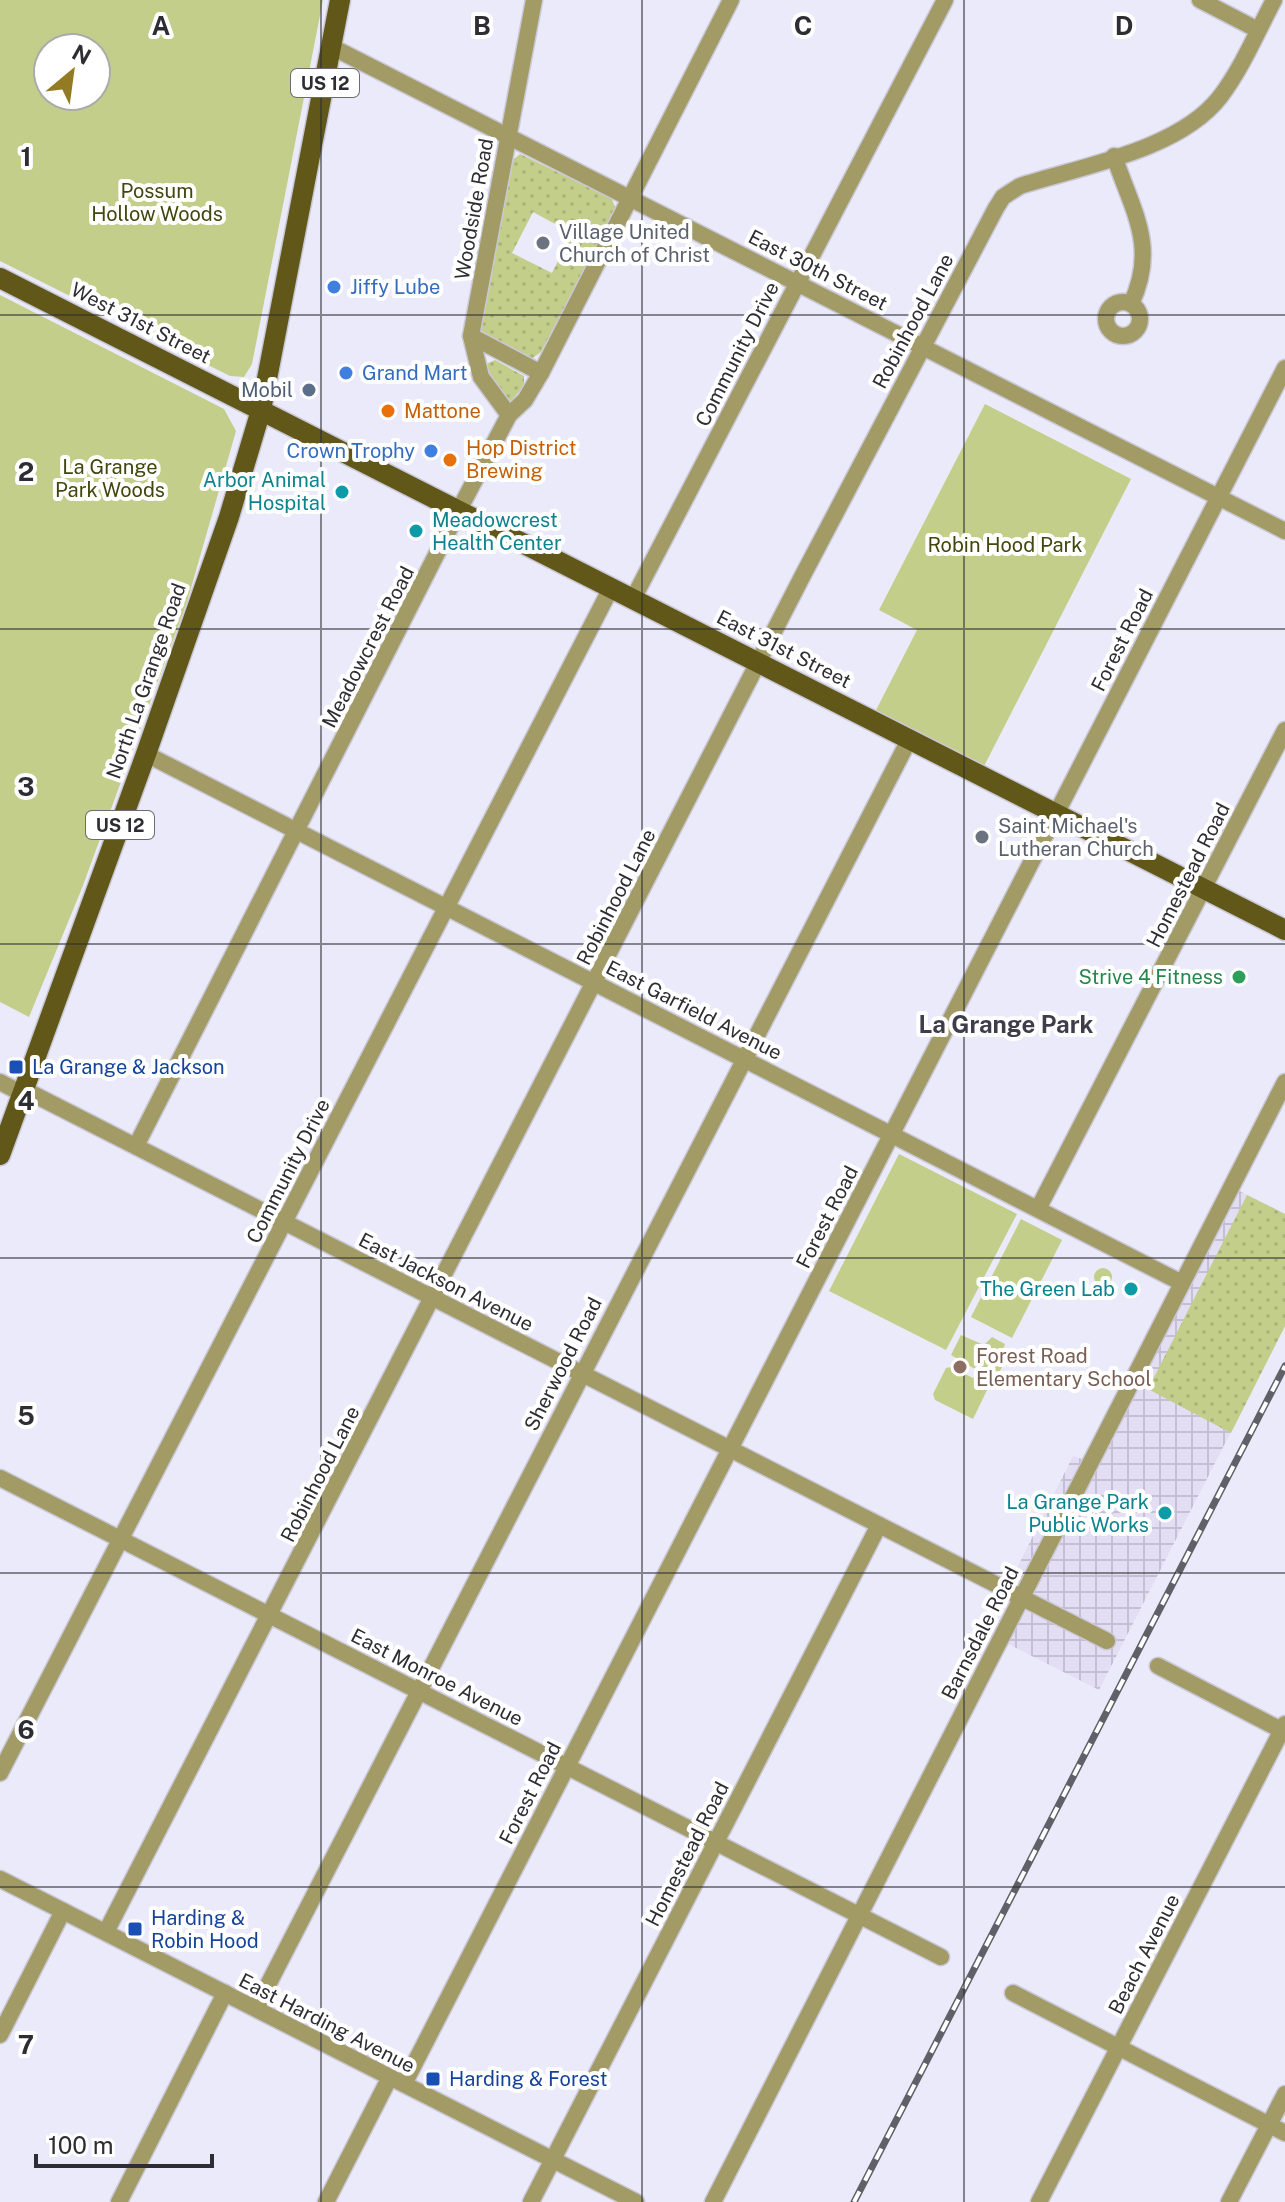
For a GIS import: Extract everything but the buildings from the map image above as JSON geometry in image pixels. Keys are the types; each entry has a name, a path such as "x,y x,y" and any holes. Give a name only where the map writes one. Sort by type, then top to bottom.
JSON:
{"main road":[{"name":"US 12","path":"261,410 340,0"},
{"name":"West 31st Street","path":"0,278 261,410"},
{"name":"North La Grange Road","path":"0,1155 146,754 236,493 261,410"},
{"name":"East 31st Street","path":"261,410 1056,815 1283,925"}],"street":[{"name":"Woodside Road","path":"509,415 481,377 471,336 534,0"},
{"name":"Meadowcrest Road","path":"136,1146 459,510 509,415 525,400 541,373 731,0"},
{"name":"Community Drive","path":"633,599 945,0"},
{"path":"1200,0 1258,30"},
{"name":"Robinhood Lane","path":"106,1932 759,663 1003,197 1020,186 1157,142 1199,118 1219,98 1236,72 1274,0"},
{"name":"East 30th Street","path":"332,47 1285,531"},
{"path":"1114,156 1144,243 1144,276 1131,304"},
{"path":"471,336 541,373"},
{"name":"Forest Road","path":"326,2202 397,2081 567,1766 1285,368"},
{"name":"Community Drive","path":"0,1773 611,588"},
{"name":"Homestead Road","path":"1038,1209 1285,730"},
{"name":"Sherwood Road","path":"256,2008 909,740"},
{"name":"East Garfield Avenue","path":"146,754 1180,1282"},
{"name":"East Jackson Avenue","path":"0,1082 136,1146 1107,1641"},
{"name":"Barnsdale Road","path":"713,2202 1180,1282 1285,1082"},
{"name":"East Monroe Avenue","path":"0,1478 941,1957"},
{"name":"Homestead Road","path":"531,2202 879,1525"},
{"path":"1158,1666 1284,1729"},
{"name":"Beach Avenue","path":"1039,2202 1284,1729"},
{"name":"East Harding Avenue","path":"0,1879 636,2202"},
{"path":"0,2035 63,1911"},
{"path":"119,2202 225,1993"},
{"path":"1013,1993 1285,2133"},
{"path":"1229,2202 1285,2094"}],"shaded area":[{"path":"1228,1185 1285,1214 1285,1326 1099,1690 998,1639 1026,1581 1014,1574 1073,1456 1082,1459"}],"green space":[{"name":"Possum Hollow Woods","path":"0,0 323,0 252,364 244,377 230,376 0,261"},
{"path":"520,154 611,198 616,208 541,352 530,360 479,331 510,162","holes":["533,212 572,233 552,273 512,253"]},
{"name":"La Grange Park Woods","path":"0,295 224,409 236,431 187,602 82,888 29,1017 0,1002"},
{"path":"495,360 524,376 524,386 510,402 485,375 486,364"},
{"name":"Robin Hood Park","path":"985,404 1131,479 981,772 873,716 917,630 879,610"},
{"path":"899,1154 1017,1214 946,1350 829,1291"},
{"path":"1247,1195 1285,1214 1285,1326 1231,1433 1148,1389"},
{"path":"1021,1219 1062,1240 1012,1338 971,1317"},
{"path":"1103,1268 1112,1277 1103,1286 1094,1277"},
{"path":"961,1335 984,1345 992,1337 1005,1344 1000,1356 1004,1363 998,1375 987,1376 951,1355"},
{"path":"951,1367 989,1386 973,1419 935,1400 933,1394 946,1368"}],"railway":[{"path":"854,2202 1285,1366"}],"place":[{"name":"Village United Church of Christ","path":"543,243"},
{"name":"Jiffy Lube","path":"334,287"},
{"name":"Grand Mart","path":"346,373"},
{"name":"Mobil","path":"309,390"},
{"name":"Mattone","path":"388,411"},
{"name":"Crown Trophy","path":"431,451"},
{"name":"Hop District Brewing","path":"450,460"},
{"name":"Arbor Animal Hospital","path":"342,492"},
{"name":"Meadowcrest Health Center","path":"416,531"},
{"name":"Saint Michael's Lutheran Church","path":"982,837"},
{"name":"Strive 4 Fitness","path":"1239,977"},
{"name":"La Grange & Jackson","path":"16,1067"},
{"name":"The Green Lab","path":"1131,1289"},
{"name":"Forest Road Elementary School","path":"960,1367"},
{"name":"La Grange Park Public Works","path":"1165,1513"},
{"name":"Harding & Robin Hood","path":"135,1929"},
{"name":"Harding & Forest","path":"433,2079"}],"district":[{"name":"La Grange Park","path":"1006,1024"}]}
